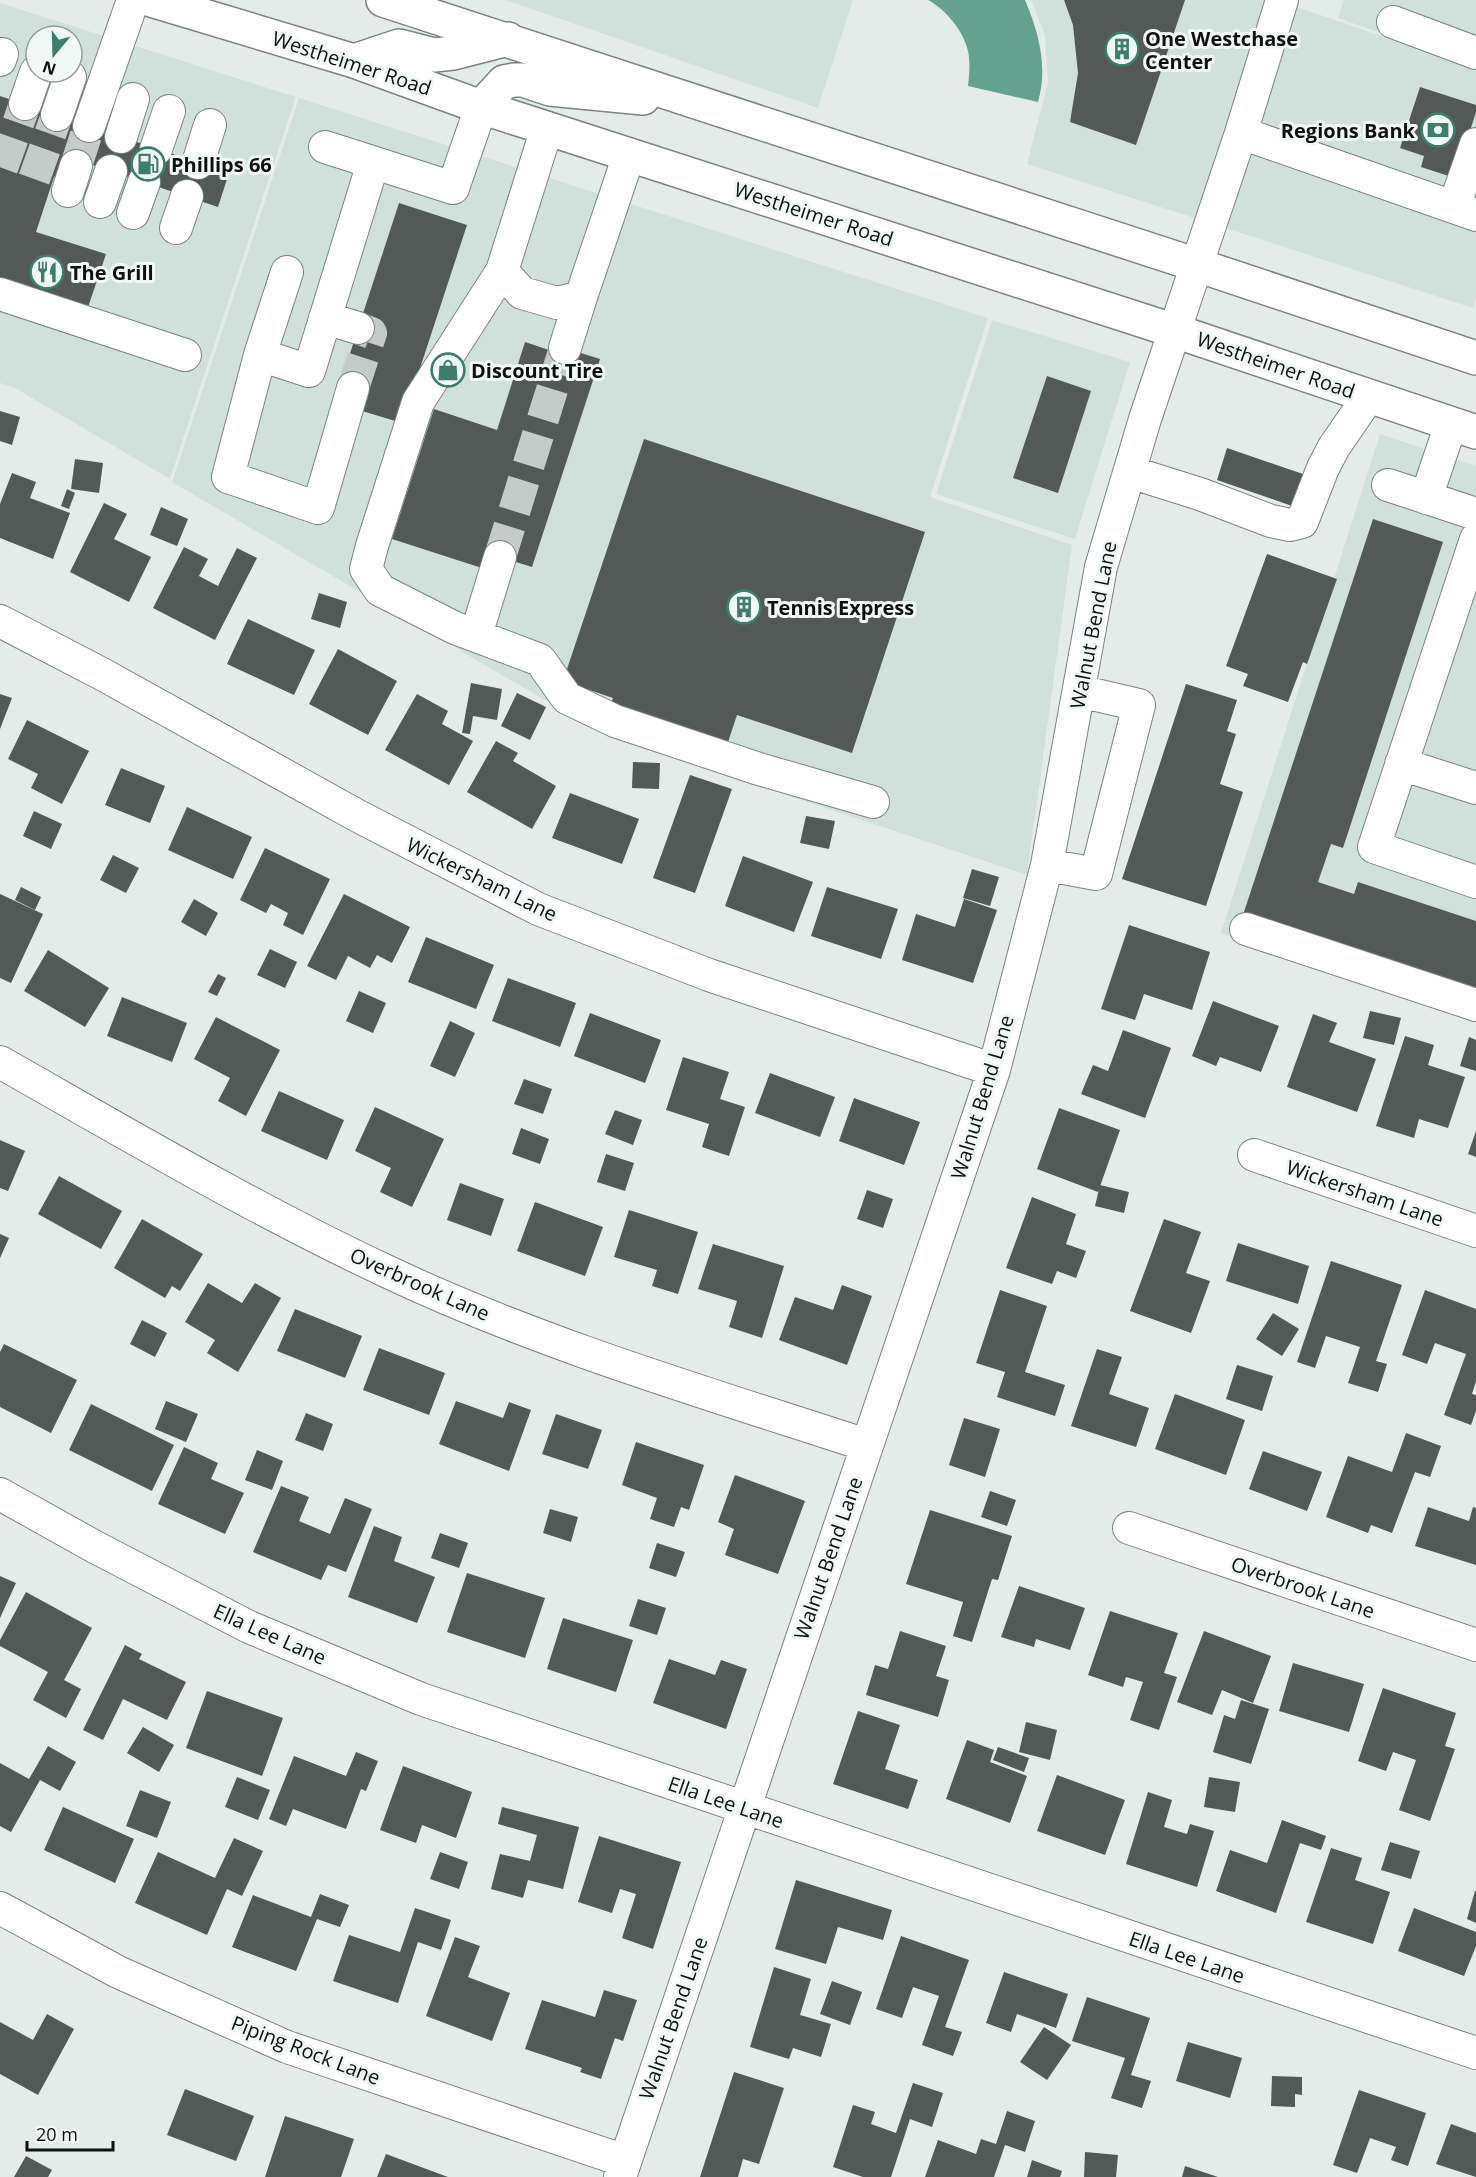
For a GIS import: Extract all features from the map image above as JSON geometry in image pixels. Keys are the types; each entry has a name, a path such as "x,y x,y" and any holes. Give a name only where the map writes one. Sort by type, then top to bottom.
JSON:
{"main road":[{"name":"Westheimer Road","path":"151,0 354,61 481,107 1175,331 1463,428"},
{"path":"383,0 508,39 1476,358"},
{"path":"354,61 399,46 434,55 453,54 508,39"},
{"path":"481,107 504,82 514,80 523,80 550,89 707,105"}],"street":[{"path":"89,126 133,0"},
{"name":"Walnut Bend Lane","path":"622,2169 994,1070 1047,865 1101,567 1145,419 1282,0"},
{"path":"1393,22 1471,51"},
{"path":"25,105 32,84"},
{"path":"57,115 68,84"},
{"path":"121,137 133,99"},
{"path":"325,147 453,188 481,107"},
{"path":"156,149 169,111"},
{"path":"198,163 210,126"},
{"path":"547,128 502,271 418,402 366,569 380,590 455,628 540,660 567,698 615,721 759,769 873,802"},
{"path":"1240,133 1465,211 1476,144"},
{"path":"565,348 629,155"},
{"path":"260,355 309,371 373,164"},
{"path":"100,202 111,171"},
{"path":"133,213 144,182"},
{"path":"176,228 187,196"},
{"path":"502,271 522,293 557,303 581,297"},
{"path":"286,272 260,355 228,477 318,508 353,388"},
{"path":"0,294 185,355"},
{"path":"325,318 358,328"},
{"path":"1130,472 1190,490 1250,511 1271,521 1290,525 1302,522 1323,468 1334,447 1369,396"},
{"path":"1426,498 1463,428"},
{"path":"1388,485 1476,514"},
{"path":"1476,539 1374,847 1476,882"},
{"path":"476,635 500,557"},
{"name":"Wickersham Lane","path":"0,621 102,674 358,816 538,909 709,975 994,1070"},
{"path":"1047,865 1096,874 1139,705 1079,691"},
{"path":"1401,764 1476,788"},
{"path":"1246,929 1476,1005"},
{"name":"Overbrook Lane","path":"0,1062 243,1199 387,1272 547,1340 866,1445"},
{"name":"Wickersham Lane","path":"1254,1155 1476,1231"},
{"name":"Ella Lee Lane","path":"0,1494 95,1547 249,1627 421,1699 1476,2053"},
{"name":"Overbrook Lane","path":"1129,1528 1476,1645"},
{"name":"Piping Rock Lane","path":"0,1908 118,1972 287,2047 622,2169"}],"shaded area":[{"path":"506,0 853,0 818,108"},
{"path":"928,0 1025,0 1038,38 1042,63 1038,102 968,86 969,57 964,40 949,17"},
{"path":"1031,0 1276,0 1476,68 1476,297 1473,308 1027,164 1048,82 1045,35"},
{"path":"1344,0 1476,0 1476,66 1338,18"},
{"path":"0,3 66,24 24,24 24,84 84,84 84,30 296,97 170,479 15,388 0,383"},
{"path":"299,98 988,318 930,497 1072,545 1027,875 601,733 172,482"},
{"path":"992,320 1130,362 1075,539 936,494"},
{"path":"1380,434 1476,466 1476,1020 1221,933"}],"building":[{"name":"One Westchase Center","path":"1064,0 1185,0 1136,145 1070,122 1078,73 1073,25"},
{"name":"Regions Bank","path":"1420,87 1476,105 1476,112 1455,178 1421,167 1424,156 1400,148"},
{"name":"Phillips 66","path":"0,96 229,173 218,207 84,162 54,177 36,232 106,254 84,319 0,282"},
{"path":"399,203 467,225 402,423 362,411 340,384"},
{"path":"525,342 549,350 552,344 600,359 532,567 490,554 485,569 392,539 434,409 497,430"},
{"path":"1047,376 1091,391 1058,493 1013,478"},
{"path":"0,411 20,417 12,445 0,441"},
{"name":"Tennis Express","path":"644,439 925,532 852,753 737,715 727,745 610,706 613,698 563,681"},
{"path":"1227,448 1303,474 1292,506 1217,480"},
{"path":"75,459 103,463 99,493 71,489"},
{"path":"12,473 36,482 30,498 70,513 53,559 0,538 0,504"},
{"path":"67,489 75,493 69,509 61,506"},
{"path":"104,503 127,514 114,539 151,557 129,602 70,572"},
{"path":"161,507 188,519 177,546 150,535"},
{"path":"1373,519 1443,542 1343,848 1331,844 1318,882 1354,894 1358,882 1476,921 1476,994 1242,918"},
{"path":"184,547 208,559 199,576 218,586 237,548 257,558 215,640 153,608"},
{"path":"1267,554 1337,579 1307,664 1303,662 1288,702 1243,686 1248,674 1226,666"},
{"path":"319,593 347,602 340,628 311,619"},
{"path":"248,619 315,650 294,695 227,664"},
{"path":"338,649 397,681 368,735 309,704"},
{"path":"471,683 502,689 497,720 473,716 470,734 462,733"},
{"path":"1186,684 1237,700 1227,731 1236,734 1220,784 1243,792 1206,906 1122,879"},
{"path":"517,693 546,707 530,740 501,726"},
{"path":"0,694 12,698 0,729"},
{"path":"417,694 448,711 442,724 473,741 449,785 385,750"},
{"path":"27,720 89,751 62,804 31,788 38,774 8,759"},
{"path":"496,741 518,753 513,761 556,786 532,829 467,792"},
{"path":"633,762 660,763 659,789 632,788"},
{"path":"121,768 165,786 150,823 105,805"},
{"path":"690,775 732,789 695,893 653,878"},
{"path":"570,793 639,819 622,864 552,838"},
{"path":"187,807 252,837 233,879 168,850"},
{"path":"34,811 62,824 51,849 23,836"},
{"path":"806,816 835,821 829,849 800,843"},
{"path":"265,848 330,879 303,935 283,925 288,913 271,904 266,913 240,900"},
{"path":"113,855 139,868 126,893 100,880"},
{"path":"743,856 813,882 794,932 725,906"},
{"path":"972,869 999,877 990,906 963,898"},
{"path":"21,887 41,897 35,910 15,900"},
{"path":"827,887 898,909 881,959 811,936"},
{"path":"0,894 43,914 11,983 0,978"},
{"path":"344,894 410,927 392,963 377,955 370,968 348,956 336,980 307,966"},
{"path":"194,899 218,913 206,936 181,922"},
{"path":"964,899 997,910 973,983 902,960 916,914 955,927"},
{"path":"1129,925 1210,952 1192,1010 1144,994 1135,1020 1101,1009"},
{"path":"426,937 494,965 476,1009 408,982"},
{"path":"270,949 297,962 285,988 257,975"},
{"path":"48,950 109,988 85,1027 24,991"},
{"path":"218,974 226,978 217,996 208,992"},
{"path":"508,978 576,1003 560,1047 492,1021"},
{"path":"359,991 386,1003 373,1033 346,1021"},
{"path":"122,997 187,1023 172,1062 107,1036"},
{"path":"1213,1001 1279,1026 1261,1072 1220,1057 1216,1066 1192,1056"},
{"path":"1370,1011 1401,1018 1394,1045 1363,1038"},
{"path":"590,1013 661,1040 645,1083 574,1056"},
{"path":"1313,1014 1337,1023 1329,1042 1376,1059 1357,1112 1287,1087"},
{"path":"216,1017 280,1050 246,1116 218,1101 230,1078 194,1059"},
{"path":"450,1021 475,1033 455,1077 430,1066"},
{"path":"1123,1030 1171,1048 1145,1118 1081,1094 1093,1065 1108,1071"},
{"path":"1405,1036 1434,1045 1428,1065 1465,1077 1448,1128 1419,1119 1414,1138 1376,1126"},
{"path":"1469,1037 1476,1040 1476,1071 1460,1066"},
{"path":"683,1057 729,1072 720,1099 745,1107 729,1156 702,1147 709,1124 666,1110"},
{"path":"770,1073 835,1097 820,1137 755,1113"},
{"path":"524,1079 552,1089 543,1114 514,1104"},
{"path":"279,1091 344,1120 327,1160 261,1131"},
{"path":"854,1098 920,1122 904,1165 839,1141"},
{"path":"375,1107 444,1139 412,1207 380,1192 391,1168 355,1151"},
{"path":"1059,1108 1120,1130 1098,1192 1037,1169"},
{"path":"615,1110 642,1120 633,1145 605,1134"},
{"path":"521,1128 549,1139 540,1164 512,1154"},
{"path":"1476,1131 1476,1157 1468,1154"},
{"path":"0,1140 25,1151 8,1191 0,1188"},
{"path":"606,1154 634,1163 625,1191 597,1182"},
{"path":"59,1176 122,1211 101,1249 38,1214"},
{"path":"460,1183 504,1199 491,1236 447,1220"},
{"path":"1100,1185 1129,1192 1124,1213 1095,1206"},
{"path":"867,1190 893,1199 883,1228 857,1219"},
{"path":"1032,1197 1076,1214 1066,1244 1086,1251 1076,1278 1057,1271 1052,1284 1006,1268"},
{"path":"535,1202 603,1227 585,1276 517,1251"},
{"path":"629,1210 698,1232 678,1294 652,1286 657,1270 614,1257"},
{"path":"142,1219 203,1254 180,1291 172,1286 165,1298 114,1268"},
{"path":"1164,1219 1201,1232 1186,1273 1210,1281 1191,1333 1130,1311"},
{"path":"0,1234 9,1238 0,1258"},
{"path":"1238,1243 1309,1266 1298,1304 1226,1281"},
{"path":"713,1244 784,1266 762,1338 729,1327 737,1301 698,1289"},
{"path":"1331,1261 1402,1285 1376,1361 1387,1364 1378,1392 1348,1383 1360,1347 1326,1336 1315,1368 1297,1362"},
{"path":"208,1283 242,1303 255,1283 281,1298 238,1372 207,1353 215,1340 185,1322"},
{"path":"842,1285 872,1296 847,1365 779,1340 795,1297 833,1310"},
{"path":"1000,1290 1047,1306 1025,1372 1065,1385 1055,1416 997,1397 1005,1372 976,1363"},
{"path":"1425,1290 1476,1309 1476,1381 1472,1394 1476,1395 1476,1411 1471,1425 1444,1415 1466,1354 1435,1343 1427,1364 1402,1355"},
{"path":"295,1309 362,1336 345,1378 277,1351"},
{"path":"1273,1313 1299,1329 1282,1356 1256,1339"},
{"path":"142,1320 167,1333 155,1357 130,1344"},
{"path":"4,1344 77,1380 51,1433 0,1407 0,1352"},
{"path":"379,1348 445,1373 429,1415 363,1390"},
{"path":"1097,1349 1122,1357 1109,1394 1149,1408 1136,1447 1071,1426"},
{"path":"1237,1365 1273,1376 1262,1411 1226,1399"},
{"path":"1175,1394 1245,1420 1226,1475 1155,1449"},
{"path":"166,1401 198,1414 186,1442 155,1429"},
{"path":"456,1401 503,1418 509,1402 531,1410 509,1471 439,1444"},
{"path":"91,1404 174,1445 152,1491 69,1450"},
{"path":"306,1413 333,1424 323,1451 295,1440"},
{"path":"556,1414 602,1430 588,1469 542,1454"},
{"path":"964,1418 1000,1429 985,1477 949,1465"},
{"path":"1406,1433 1441,1446 1430,1477 1415,1472 1392,1533 1371,1525 1368,1533 1326,1517 1348,1456 1392,1472"},
{"path":"636,1442 704,1465 689,1510 681,1507 674,1527 650,1519 657,1498 622,1485"},
{"path":"184,1447 218,1463 211,1479 244,1493 225,1534 158,1504"},
{"path":"257,1450 283,1461 272,1490 245,1480"},
{"path":"1263,1451 1322,1472 1307,1511 1249,1489"},
{"path":"735,1475 805,1501 778,1574 725,1555 734,1529 718,1522"},
{"path":"281,1486 309,1497 299,1521 330,1534 345,1498 372,1509 346,1572 328,1565 321,1580 253,1552"},
{"path":"990,1491 1016,1500 1007,1526 981,1517"},
{"path":"1428,1507 1469,1521 1473,1507 1476,1508 1476,1565 1415,1546"},
{"path":"550,1509 578,1517 571,1542 543,1533"},
{"path":"930,1510 1012,1536 998,1580 992,1579 972,1642 953,1636 963,1602 906,1584"},
{"path":"374,1526 402,1537 394,1561 435,1577 417,1623 348,1597"},
{"path":"440,1533 468,1543 459,1568 431,1558"},
{"path":"657,1543 685,1552 676,1577 649,1568"},
{"path":"467,1573 545,1598 525,1658 447,1632"},
{"path":"0,1576 16,1583 0,1618"},
{"path":"1019,1586 1085,1608 1070,1650 1036,1639 1034,1647 1001,1637"},
{"path":"26,1592 92,1628 64,1680 81,1689 66,1718 33,1700 48,1672 0,1646 0,1640"},
{"path":"638,1599 666,1608 657,1635 629,1626"},
{"path":"1110,1611 1178,1633 1164,1673 1177,1677 1159,1730 1130,1720 1143,1682 1126,1677 1123,1687 1088,1675"},
{"path":"563,1618 633,1640 616,1692 547,1669"},
{"path":"900,1631 946,1646 936,1676 949,1680 938,1717 866,1695 875,1665 888,1669"},
{"path":"1204,1631 1271,1656 1253,1703 1222,1690 1212,1715 1177,1702"},
{"path":"125,1645 142,1654 139,1659 186,1682 167,1720 123,1699 103,1740 83,1730"},
{"path":"669,1659 715,1675 721,1660 747,1669 726,1729 653,1703"},
{"path":"1293,1663 1364,1684 1349,1732 1279,1711"},
{"path":"1383,1688 1456,1713 1445,1746 1455,1749 1430,1821 1399,1810 1416,1760 1393,1752 1386,1771 1358,1761"},
{"path":"207,1691 283,1718 262,1776 186,1748"},
{"path":"1241,1700 1269,1709 1251,1764 1213,1752 1224,1715 1235,1719"},
{"path":"858,1711 900,1725 885,1769 918,1780 908,1809 833,1784"},
{"path":"1026,1722 1057,1730 1050,1760 1019,1752"},
{"path":"143,1727 174,1745 159,1772 127,1753"},
{"path":"967,1740 994,1750 990,1762 1027,1776 1010,1823 946,1799"},
{"path":"48,1746 76,1762 60,1791 40,1780 11,1832 0,1826 0,1763 29,1779"},
{"path":"998,1747 1029,1758 1024,1772 993,1760"},
{"path":"356,1752 378,1761 366,1791 361,1789 346,1829 293,1809 286,1826 269,1819 294,1756 346,1776"},
{"path":"403,1766 472,1792 456,1838 422,1825 416,1843 380,1830"},
{"path":"1057,1775 1125,1800 1105,1855 1037,1831"},
{"path":"237,1777 270,1790 258,1820 225,1807"},
{"path":"1209,1777 1240,1782 1235,1812 1204,1807"},
{"path":"140,1790 171,1802 157,1838 126,1826"},
{"path":"1148,1792 1172,1800 1164,1827 1187,1834 1190,1824 1214,1831 1197,1887 1126,1864"},
{"path":"63,1807 134,1839 115,1883 44,1850"},
{"path":"502,1807 579,1827 563,1889 528,1880 523,1898 491,1889 500,1854 530,1861 537,1835 498,1824"},
{"path":"1282,1820 1326,1836 1321,1850 1300,1843 1276,1913 1216,1891 1230,1850 1267,1863"},
{"path":"599,1836 681,1862 653,1949 622,1938 636,1894 620,1889 612,1913 578,1902"},
{"path":"234,1838 263,1851 242,1896 227,1889 207,1935 135,1903 158,1852 215,1878"},
{"path":"1390,1842 1420,1851 1411,1879 1381,1870"},
{"path":"1331,1848 1362,1858 1355,1880 1390,1892 1373,1944 1306,1922"},
{"path":"440,1852 468,1862 459,1889 430,1879"},
{"path":"796,1880 892,1910 883,1940 838,1927 826,1964 775,1949"},
{"path":"1476,1891 1476,1923 1467,1919"},
{"path":"320,1894 349,1905 340,1927 317,1919 296,1971 232,1947 253,1895 311,1917"},
{"path":"415,1908 451,1920 441,1950 418,1942 398,2003 333,1981 349,1935 400,1952"},
{"path":"1414,1908 1476,1932 1476,1946 1464,1976 1398,1951"},
{"path":"901,1936 969,1960 945,2027 962,2032 953,2056 922,2045 939,1996 913,1987 902,2018 876,2009"},
{"path":"455,1937 480,1946 468,1977 510,1993 492,2041 426,2016"},
{"path":"774,1967 811,1979 800,2015 831,2024 821,2057 793,2048 789,2059 750,2047"},
{"path":"1004,1972 1068,1994 1056,2028 1017,2014 1011,2032 986,2023"},
{"path":"832,1981 862,1992 850,2025 820,2014"},
{"path":"604,1990 637,2000 623,2041 615,2038 601,2079 580,2072 582,2068 525,2049 542,2000 595,2017"},
{"path":"1087,1997 1150,2018 1131,2075 1151,2081 1142,2108 1111,2098 1125,2058 1072,2041"},
{"path":"47,2014 74,2029 38,2095 0,2074 0,2022 33,2040"},
{"path":"1044,2027 1071,2045 1047,2080 1020,2062"},
{"path":"1188,2042 1242,2058 1230,2098 1176,2081"},
{"path":"734,2072 784,2088 759,2164 743,2159 738,2177 700,2177"},
{"path":"1272,2076 1302,2077 1302,2095 1295,2094 1295,2107 1271,2106"},
{"path":"913,2083 943,2093 932,2127 910,2119 891,2177 863,2177 833,2167 853,2105 875,2112 871,2124 896,2133"},
{"path":"185,2089 254,2116 236,2161 167,2135"},
{"path":"1359,2090 1426,2113 1408,2166 1391,2160 1396,2147 1370,2138 1357,2173 1333,2165"},
{"path":"1007,2111 1035,2121 1025,2152 1005,2145 994,2177 925,2177 938,2140 976,2154 981,2139 996,2144"},
{"path":"285,2116 354,2139 341,2177 265,2177"},
{"path":"1451,2124 1476,2133 1476,2177 1436,2164"},
{"path":"1085,2152 1118,2155 1116,2177 1084,2177"},
{"path":"386,2154 448,2177 377,2177"},
{"path":"26,2156 52,2170 48,2177 14,2177"},
{"path":"1032,2160 1062,2171 1060,2177 1027,2177"},
{"path":"1185,2166 1218,2177 1182,2177"}],"tunnel":[{"path":"2,168 25,104"},
{"path":"34,179 57,115"},
{"path":"76,166 89,126"},
{"path":"353,388 371,333 358,328"},
{"path":"500,557 565,348"}],"place":[{"name":"One Westchase Center","path":"1122,49"},
{"name":"Regions Bank","path":"1438,130"},
{"name":"Phillips 66","path":"148,164"},
{"name":"The Grill","path":"47,272"},
{"name":"Discount Tire","path":"448,370"},
{"name":"Tennis Express","path":"744,607"}]}
